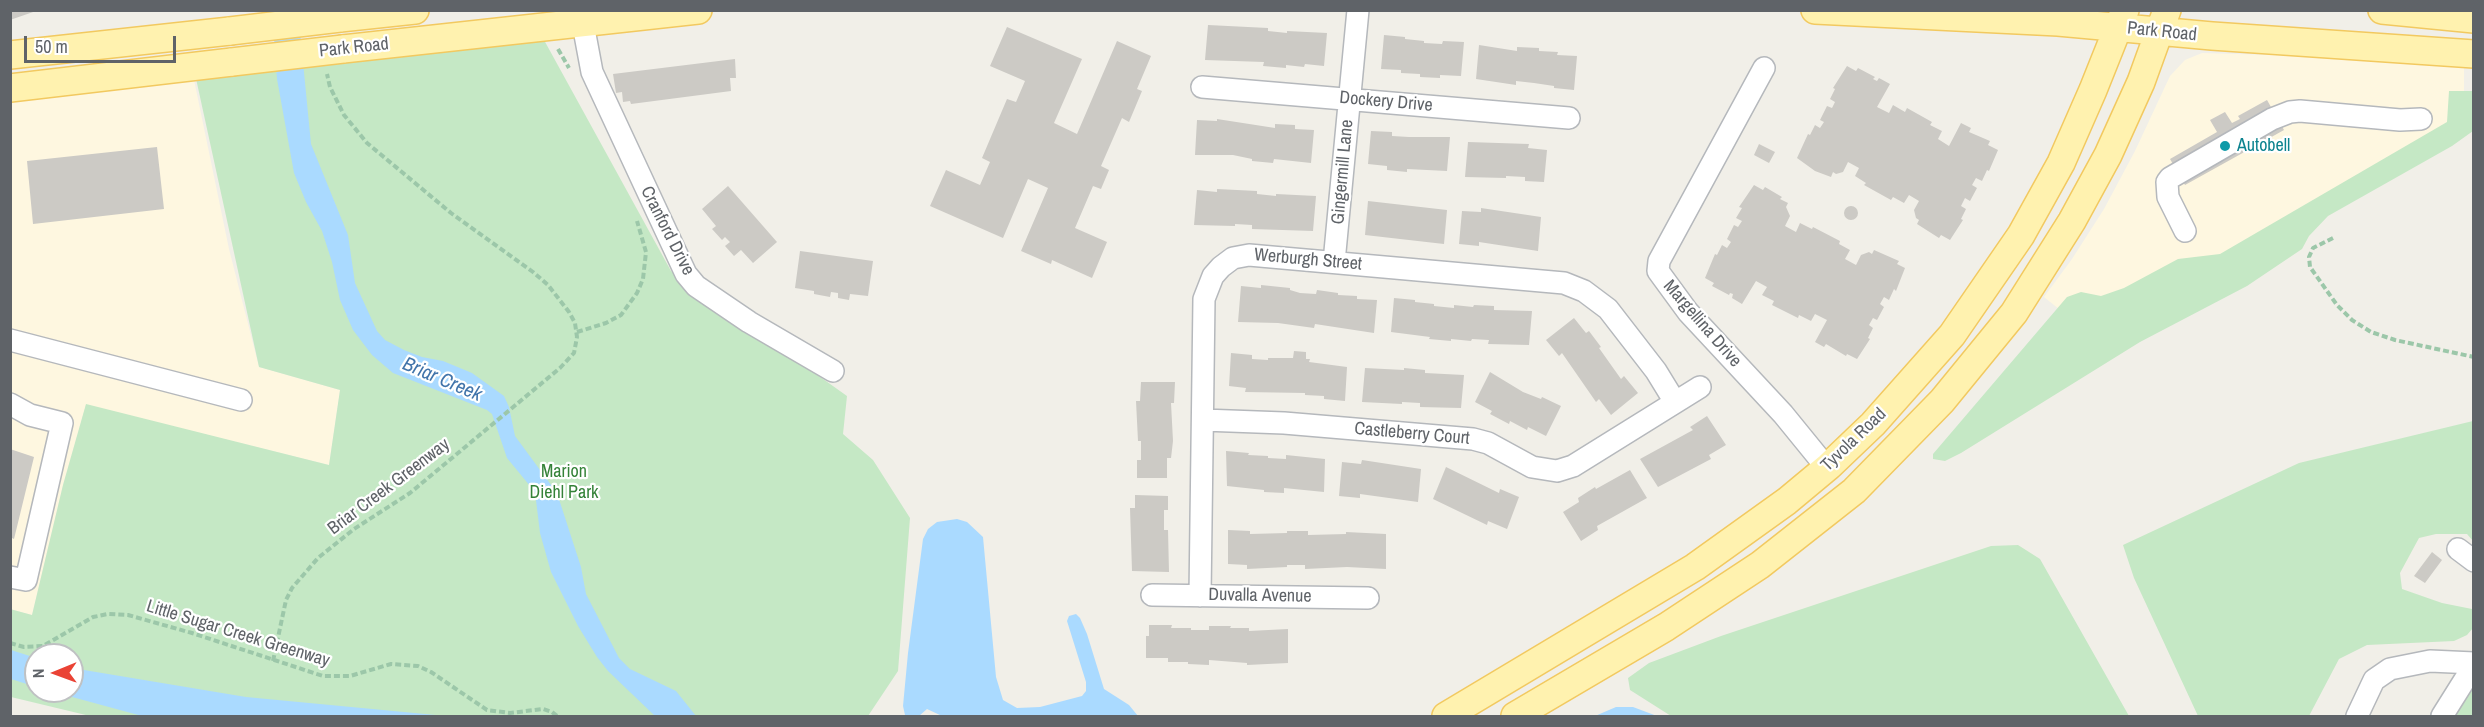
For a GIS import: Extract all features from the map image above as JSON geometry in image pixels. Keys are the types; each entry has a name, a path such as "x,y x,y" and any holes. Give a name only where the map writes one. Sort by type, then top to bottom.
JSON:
{"main road":[{"name":"Park Road","path":"10,55 415,10"},
{"name":"Park Road","path":"10,88 698,10"},
{"name":"Park Road","path":"1815,10 2164,21 2474,54"},
{"path":"2382,10 2474,19"},
{"name":"Tyvola Road","path":"1446,717 1695,567 1756,525 1827,468 1873,424 1952,335 2000,267 2061,164 2121,19"},
{"name":"Tyvola Road","path":"1515,717 1666,627 1760,566 1854,491 1906,440 1960,381 2014,313 2041,273 2108,155 2164,21"}],"street":[{"name":"Gingermill Lane","path":"1335,262 1358,10"},
{"name":"Cranford Drive","path":"583,24 592,72 686,274 696,286 748,322 833,371"},
{"name":"Margellina Drive","path":"1764,68 1659,261 1658,271 1694,319 1783,414 1827,468"},
{"name":"Dockery Drive","path":"1203,87 1569,118"},
{"path":"2185,231 2168,197 2167,182 2170,178 2272,119 2289,112 2300,111 2400,120 2421,119"},
{"name":"Werburgh Street","path":"1200,596 1204,299 1213,276 1228,261 1247,255 1536,279 1573,286 1593,296 1610,312 1661,378 1676,402"},
{"path":"10,340 240,400"},
{"name":"Castleberry Court","path":"1203,420 1284,423 1473,439 1488,443 1533,467 1557,471 1573,466 1700,387"},
{"path":"10,404 30,415 62,423 26,580 10,577"},
{"name":"Duvalla Avenue","path":"1152,595 1368,597"},
{"path":"2357,717 2374,680 2390,669 2403,664 2430,661 2474,664 2442,717"}],"path":[{"path":"557,48 570,71"},
{"path":"327,72 330,87 344,115 367,143 451,213 533,272 559,298 569,312 577,332 606,323 621,315 637,293 644,271 646,252 636,219"},
{"path":"2333,238 2313,248 2309,257 2310,267 2337,305 2352,320 2371,332 2395,340 2474,357"},
{"name":"Briar Creek Greenway","path":"273,661 286,600 303,574 341,539 394,504 560,369 573,353 577,332"},
{"name":"Little Sugar Creek Greenway","path":"10,643 24,647 43,646 100,615 144,618 273,661 333,677 350,676 385,665 418,666 431,672 487,710 510,713 543,710 552,712 557,717"}],"shaded area":[{"path":"2202,53 2464,65 2464,92 2454,135 2080,326 2044,297 2104,209 2135,151 2170,76 2185,60"},
{"path":"193,75 229,249 259,367 340,390 329,465 86,405 63,485 32,615 10,609 10,95"}],"green space":[{"name":"Marion Diehl Park","path":"544,40 671,271 847,396 843,434 873,460 910,518 898,671 868,716 90,716 36,703 84,703 84,643 24,643 24,700 11,697 10,609 32,615 63,485 86,404 329,465 340,390 259,367 195,74"},
{"path":"2449,91 2473,91 2473,131 2452,146 2328,216 2309,236 2302,249 2247,286 2140,342 1961,453 1945,461 1933,459 1933,454 2067,297 2081,292 2101,296 2124,288 2178,259 2220,254 2447,122"},
{"path":"2473,421 2473,541 2467,534 2436,534 2419,538 2400,573 2402,589 2442,603 2472,609 2473,628 2467,635 2454,641 2367,645 2339,659 2309,716 2198,716 2134,578 2123,545 2299,463"},
{"path":"2018,545 2040,559 2129,716 1671,716 1630,690 1628,678 1649,663 1721,636 1991,546"},
{"path":"2473,685 2473,716 2452,716"}],"water":[{"name":"Briar Creek","path":"272,11 298,11 311,144 348,235 355,283 377,331 385,340 404,350 422,357 443,361 472,373 504,396 509,407 515,436 557,493 581,567 586,594 619,658 630,669 676,691 696,716 655,716 608,671 597,657 578,626 551,572 540,533 535,492 507,458 492,414 393,373 372,355 353,330 340,300 332,262 322,231 306,202 294,173 277,79"},
{"path":"957,519 967,522 983,537 996,677 1003,700 1017,708 1040,707 1082,696 1086,691 1086,682 1067,621 1069,616 1076,614 1087,634 1104,689 1129,705 1138,716 942,716 927,709 919,716 905,715 903,706 908,653 923,539 928,529 937,522"},
{"path":"11,650 24,654 24,683 11,679"},
{"path":"84,670 246,697 446,716 142,716 84,700"},
{"path":"1616,707 1633,707 1657,716 1595,716"}],"building":[{"path":"10,10 36,10 36,11 10,20"},
{"path":"1208,25 1268,28 1268,31 1287,33 1287,31 1327,33 1324,66 1286,65 1286,68 1263,66 1264,62 1205,60"},
{"path":"1007,27 1082,59 1054,123 1077,134 1117,41 1151,56 1137,89 1142,91 1129,122 1122,118 1101,166 1109,170 1101,189 1093,186 1075,228 1107,242 1092,278 1052,260 1051,264 1021,251 1048,188 1028,179 1003,238 930,206 946,170 980,185 990,162 982,158 1007,99 1016,102 1025,81 990,66"},
{"path":"1384,35 1405,37 1405,39 1424,41 1424,43 1464,42 1461,76 1420,77 1420,74 1401,73 1401,70 1381,69"},
{"path":"1479,45 1517,51 1517,47 1539,48 1539,51 1558,52 1557,55 1577,56 1574,90 1534,83 1516,81 1516,85 1476,79"},
{"path":"735,59 736,78 730,78 731,91 631,104 630,101 623,102 622,92 616,93 613,74"},
{"path":"1847,66 1856,71 1858,68 1875,77 1873,79 1877,81 1879,78 1890,84 1877,107 1889,113 1893,105 1905,112 1907,108 1932,122 1930,125 1942,131 1938,139 1949,146 1961,123 1971,128 1969,132 1990,141 1988,145 1998,150 1982,181 1976,178 1972,185 1977,188 1970,201 1965,198 1961,206 1966,209 1961,219 1963,220 1950,240 1941,235 1939,238 1917,224 1919,220 1914,210 1919,201 1909,195 1904,203 1893,197 1891,200 1864,185 1866,183 1855,176 1859,168 1848,162 1843,172 1836,174 1833,172 1831,177 1815,171 1797,158 1808,134 1810,135 1815,125 1820,128 1824,122 1820,120 1827,106 1832,108 1835,102 1830,99 1835,89 1833,88"},
{"name":"Autobell","path":"2267,100 2284,130 2185,185 2170,159 2217,132 2210,120 2225,112 2232,123 2240,119 2238,116"},
{"path":"1217,119 1275,128 1275,124 1295,125 1295,129 1314,130 1311,163 1274,159 1273,163 1252,161 1252,159 1233,155 1195,155 1197,120 1217,121"},
{"path":"1371,131 1392,132 1392,136 1450,137 1447,171 1407,169 1407,172 1387,170 1387,166 1368,164"},
{"path":"1468,142 1529,144 1528,148 1547,150 1544,182 1525,181 1525,177 1465,177"},
{"path":"1759,144 1775,152 1769,163 1754,155"},
{"path":"157,147 164,209 33,224 27,161"},
{"path":"1754,185 1763,190 1765,187 1788,203 1786,207 1790,216 1785,226 1796,232 1800,223 1840,241 1839,244 1850,250 1845,259 1856,265 1861,255 1869,252 1872,254 1874,250 1899,261 1897,264 1905,268 1896,291 1894,289 1889,300 1884,297 1880,304 1884,307 1877,320 1873,318 1869,325 1873,328 1868,338 1870,339 1857,359 1847,354 1846,356 1826,344 1824,347 1815,342 1827,320 1815,314 1811,321 1799,315 1798,318 1772,305 1774,301 1762,295 1767,287 1756,281 1742,304 1732,298 1733,294 1729,295 1712,286 1714,283 1705,278 1715,254 1717,255 1722,245 1727,248 1731,242 1727,239 1734,225 1738,227 1742,221 1736,218 1742,208 1739,207"},
{"path":"728,186 777,242 753,263 741,250 734,256 725,246 730,242 725,237 722,240 712,229 716,226 702,209"},
{"path":"1217,189 1257,191 1257,194 1276,196 1276,194 1316,196 1313,231 1252,229 1252,225 1235,224 1235,226 1194,225 1197,190 1217,192"},
{"path":"1368,201 1447,210 1444,244 1365,235"},
{"path":"1851,206 1856,208 1858,213 1856,218 1851,220 1846,218 1844,213 1846,208"},
{"path":"1481,208 1541,217 1538,251 1479,242 1479,246 1459,244 1462,211 1481,212"},
{"path":"800,251 873,261 868,296 850,294 849,300 838,298 838,293 831,292 830,297 814,294 814,291 795,288"},
{"path":"1261,285 1290,288 1300,293 1316,294 1317,290 1338,293 1338,295 1357,296 1357,299 1377,300 1374,333 1315,324 1314,328 1278,323 1238,322 1241,286 1261,288"},
{"path":"1394,298 1454,308 1454,305 1473,307 1474,305 1494,306 1494,310 1532,311 1529,345 1488,344 1489,340 1429,339 1430,337 1391,332"},
{"path":"1574,318 1586,333 1589,331 1621,379 1624,376 1638,393 1611,415 1599,399 1596,402 1562,353 1559,356 1546,340"},
{"path":"1294,351 1306,352 1306,359 1310,359 1309,362 1347,367 1345,401 1324,399 1324,396 1305,395 1305,393 1245,392 1246,388 1229,386 1231,353 1252,355 1252,359 1268,360 1268,358 1293,358"},
{"path":"1365,368 1404,370 1404,368 1425,370 1425,373 1464,375 1461,408 1420,407 1420,403 1362,402"},
{"path":"1490,372 1523,392 1541,399 1542,397 1561,406 1546,436 1510,421 1509,424 1490,414 1492,411 1475,402"},
{"path":"1141,382 1175,382 1174,403 1171,403 1173,441 1171,458 1167,458 1167,478 1137,478 1137,460 1141,460 1141,441 1138,441 1136,401 1140,401"},
{"path":"1707,416 1726,445 1709,455 1711,459 1658,487 1640,459 1693,430 1690,427"},
{"path":"10,449 34,457 14,539 10,537"},
{"path":"1226,451 1268,456 1268,458 1286,459 1286,455 1325,459 1324,492 1284,488 1284,493 1264,492 1264,490 1227,486"},
{"path":"1362,460 1421,469 1418,502 1360,494 1360,498 1339,496 1342,462 1361,464"},
{"path":"1446,467 1499,493 1500,489 1519,497 1507,529 1488,521 1487,525 1433,499"},
{"path":"1630,470 1647,498 1597,526 1598,530 1581,541 1563,512 1579,502 1578,498 1595,487 1596,489"},
{"path":"1135,495 1168,496 1168,510 1164,510 1164,530 1168,530 1169,572 1132,571 1130,508 1135,508"},
{"path":"1228,530 1250,531 1250,534 1308,531 1308,535 1346,534 1346,532 1386,534 1386,569 1347,567 1305,569 1305,565 1287,565 1287,567 1247,569 1247,565 1228,564"},
{"path":"2432,552 2442,560 2425,583 2414,576"},
{"path":"1149,625 1172,625 1171,628 1191,628 1191,630 1209,630 1209,626 1249,628 1249,631 1288,629 1288,663 1247,665 1247,663 1209,660 1209,665 1168,662 1168,658 1146,658 1146,636 1149,636"}],"place":[{"name":"Autobell","path":"2225,146"}]}
